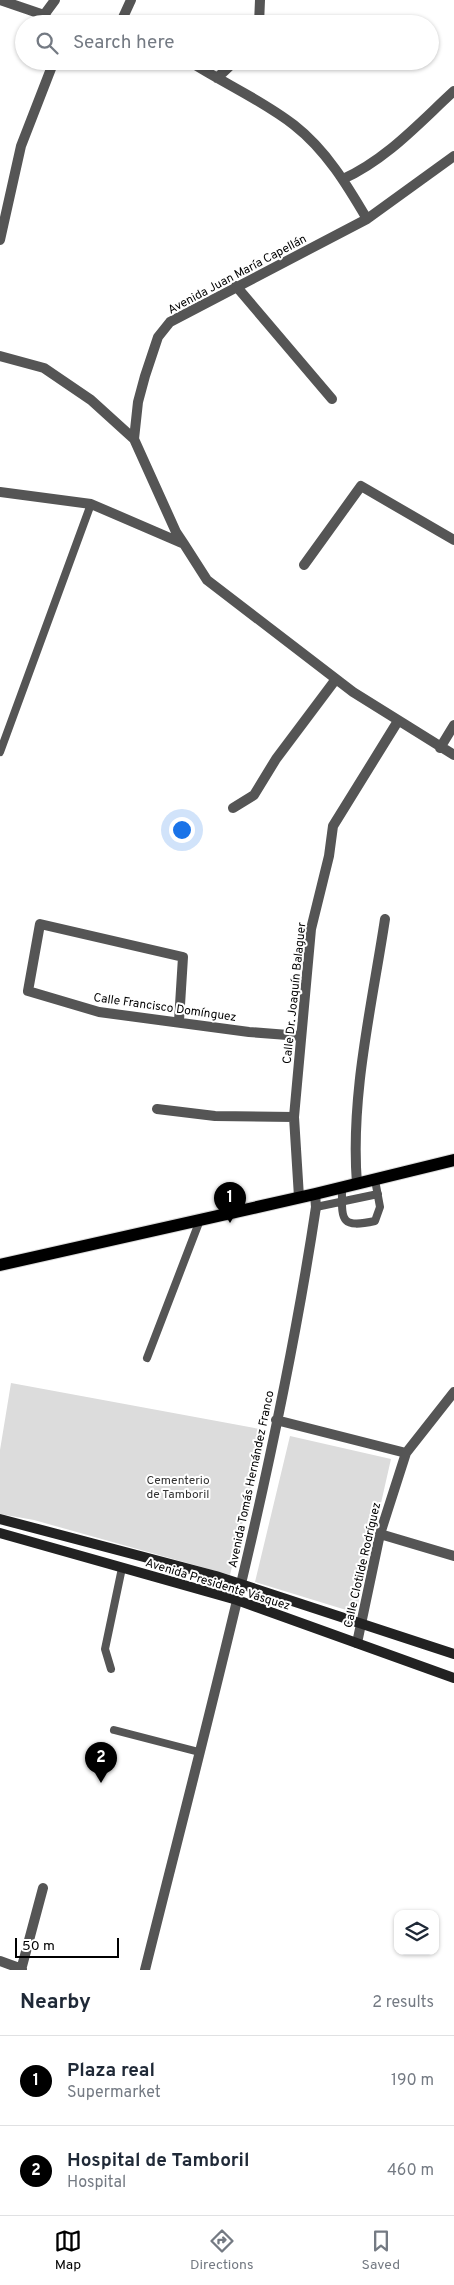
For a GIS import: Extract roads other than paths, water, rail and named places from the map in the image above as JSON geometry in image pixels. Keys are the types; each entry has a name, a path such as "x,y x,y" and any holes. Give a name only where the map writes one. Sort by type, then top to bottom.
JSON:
{"main road":[{"path":"0,1265 300,1197 316,1201 342,1188 454,1160"}],"street":[{"path":"0,0 44,15 55,0"},
{"path":"124,15 131,0"},
{"path":"259,15 260,0"},
{"path":"0,240 21,146 51,70"},
{"path":"203,70 294,126 320,150 343,179 367,219"},
{"path":"216,78 225,70"},
{"path":"343,179 362,170 404,140 454,91"},
{"name":"Avenida Juan María Capellán","path":"134,440 138,402 158,337 170,322 367,219 454,156"},
{"path":"236,286 332,399"},
{"path":"0,356 44,368 91,400 134,440 176,532 207,580 336,679 398,721 454,755"},
{"path":"304,565 360,486 454,540"},
{"path":"0,492 91,504 184,544"},
{"path":"233,808 254,795 276,759 336,679"},
{"name":"Calle Dr. Joaquín Balaguer","path":"300,1197 294,1117 311,929 329,856 333,826 398,721"},
{"path":"440,748 454,725"},
{"path":"357,1184 355,1158 359,1095 385,918"},
{"name":"Calle Francisco Domínguez","path":"179,1021 183,957 40,924 28,991 99,1012 179,1021 249,1032 301,1036"},
{"path":"157,1108 215,1116 294,1117"},
{"name":"Avenida Tomás Hernández Franco","path":"145,1970 241,1584 303,1289 316,1201"},
{"name":"Calle Clotilde Rodríguez","path":"357,1643 380,1534 406,1453 454,1392"},
{"path":"276,1420 406,1453"},
{"name":"Avenida Presidente Vásquez","path":"0,1519 241,1584 454,1654"},
{"name":"Avenida Presidente Vásquez","path":"0,1533 237,1600 454,1678"},
{"path":"380,1534 454,1556"},
{"path":"0,1961 22,1970 43,1888"}],"lane":[{"path":"0,752 91,504"},
{"path":"342,1188 342,1213 348,1223 363,1224 376,1221 380,1207 376,1180"},
{"path":"316,1201 342,1202 378,1194"},
{"path":"147,1358 200,1220"},
{"path":"111,1669 105,1649 122,1568"},
{"path":"114,1730 199,1752"}],"place":[{"name":"Plaza real","path":"230,1223"},
{"name":"Hospital de Tamboril","path":"101,1783"}],"park label":[{"name":"Cementerio de Tamboril","path":"178,1487"}]}
